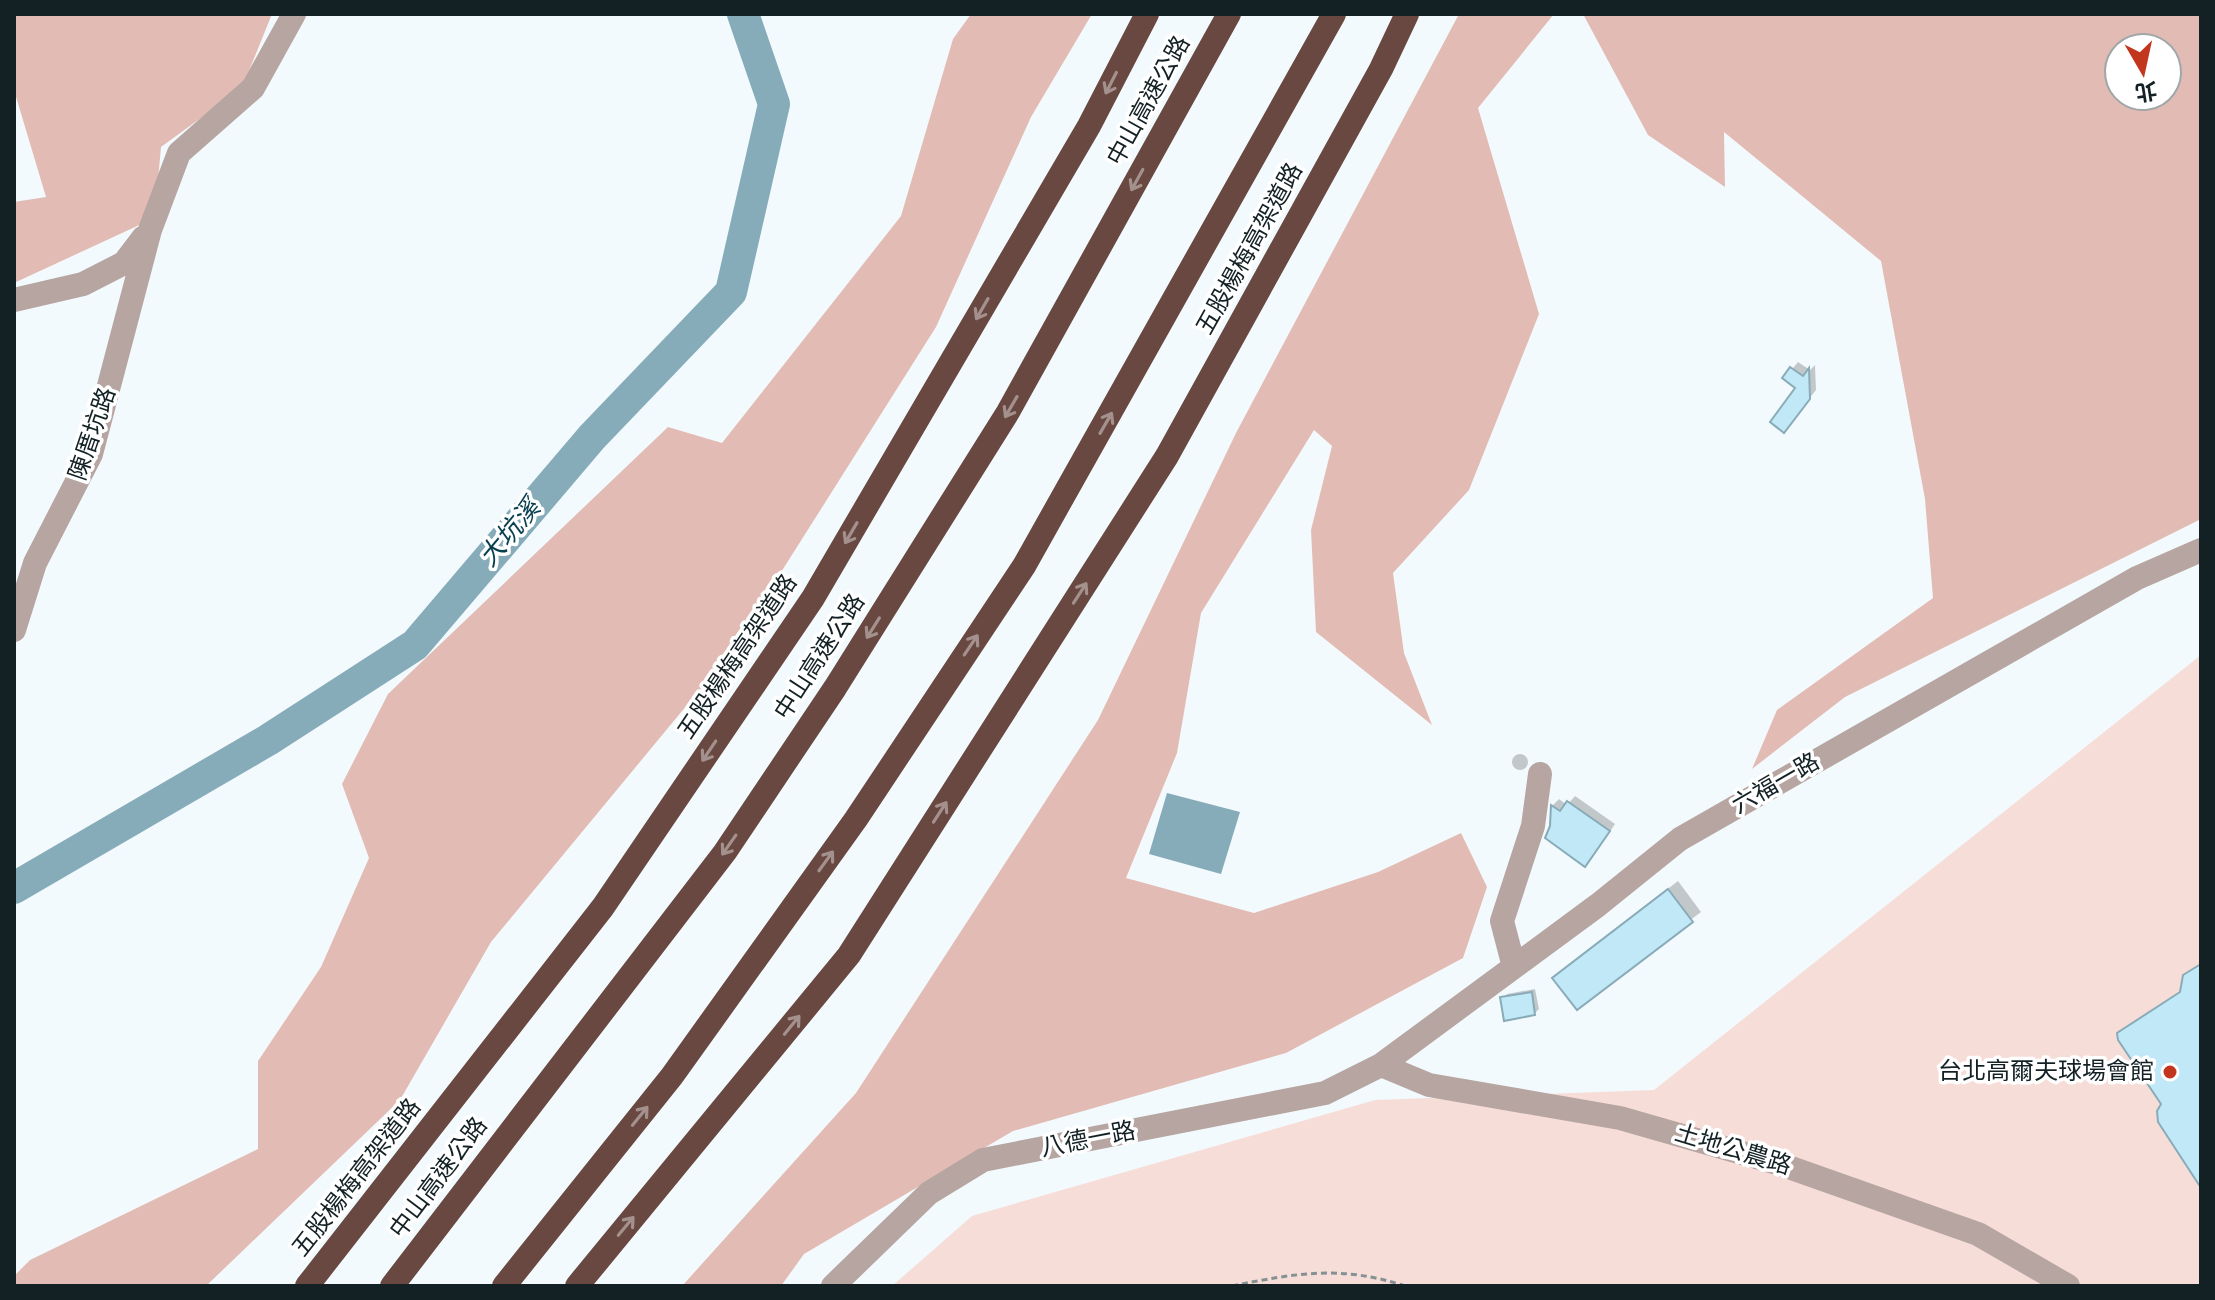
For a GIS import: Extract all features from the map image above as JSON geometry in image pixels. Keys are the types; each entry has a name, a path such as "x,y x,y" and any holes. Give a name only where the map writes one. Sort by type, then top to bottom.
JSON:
{"highway":[{"name":"五股楊梅高架道路","path":"307,1286 603,907 813,598 1089,126 1147,14"},
{"name":"中山高速公路","path":"392,1286 725,852 835,688 1008,412 1229,14"},
{"path":"504,1286 672,1076 856,819 1024,566 1334,14"},
{"name":"五股楊梅高架道路","path":"577,1286 849,955 1167,456 1381,69 1407,14"}],"street":[{"path":"14,300 55,292 97,277 124,263 150,230 179,153 253,88 294,14"},
{"name":"陳厝坑路","path":"14,630 35,563 91,454 150,230"},
{"name":"六福一路","path":"1381,1065 1680,839 2137,578 2201,550"},
{"path":"1514,967 1502,921 1533,826 1540,774"},
{"name":"八德一路","path":"833,1286 929,1193 983,1160 1325,1093 1381,1065"},
{"name":"土地公農路","path":"1381,1065 1429,1085 1613,1117 1777,1163 1978,1234 2068,1286"}],"path":[{"path":"1232,1286 1290,1274 1367,1273 1405,1286"}],"shaded area":[{"path":"14,14 272,14 242,88 161,147 156,202 148,221 14,283 14,202 46,197 14,90"},
{"path":"971,14 1092,14 1031,117 936,327 730,653 491,942 400,1100 206,1286 14,1286 14,1276 30,1260 258,1149 258,1061 321,967 369,858 342,784 388,694 668,427 722,443 901,216 953,39"},
{"path":"1459,14 1554,14 1478,108 1539,314 1469,490 1393,573 1404,653 1432,725 1316,632 1311,530 1332,446 1314,430 1201,613 1177,753 1126,878 1254,913 1378,872 1461,833 1487,887 1463,958 1286,1053 1013,1131 804,1254 781,1286 682,1286 856,1093 1098,720 1236,433"},
{"path":"1583,14 2201,14 2201,519 1845,697 1752,769 1777,710 1933,598 1925,499 1881,261 1724,132 1725,187 1648,135"},
{"path":"2201,655 2201,1286 892,1286 972,1216 1375,1100 1654,1090"}],"water":[{"path":"1167,793 1240,812 1221,874 1149,854"}],"building":[{"path":"1790,367 1803,376 1809,368 1810,399 1784,433 1770,422 1795,388 1782,378"},
{"path":"1567,801 1610,831 1585,867 1545,838 1550,826 1551,805 1560,811"},
{"path":"1668,889 1693,922 1577,1010 1552,978"},
{"name":"台北高爾夫球場會館","path":"2201,964 2201,1188 2158,1122 2157,1111 2161,1104 2118,1040 2117,1033 2180,992 2183,975"},
{"path":"1532,992 1535,1015 1504,1021 1500,997"}],"waterway":[{"name":"大坑溪","path":"14,888 268,740 415,645 592,437 731,292 774,104 743,14"}],"place":[{"name":"台北高爾夫球場會館","path":"2170,1072"}]}
